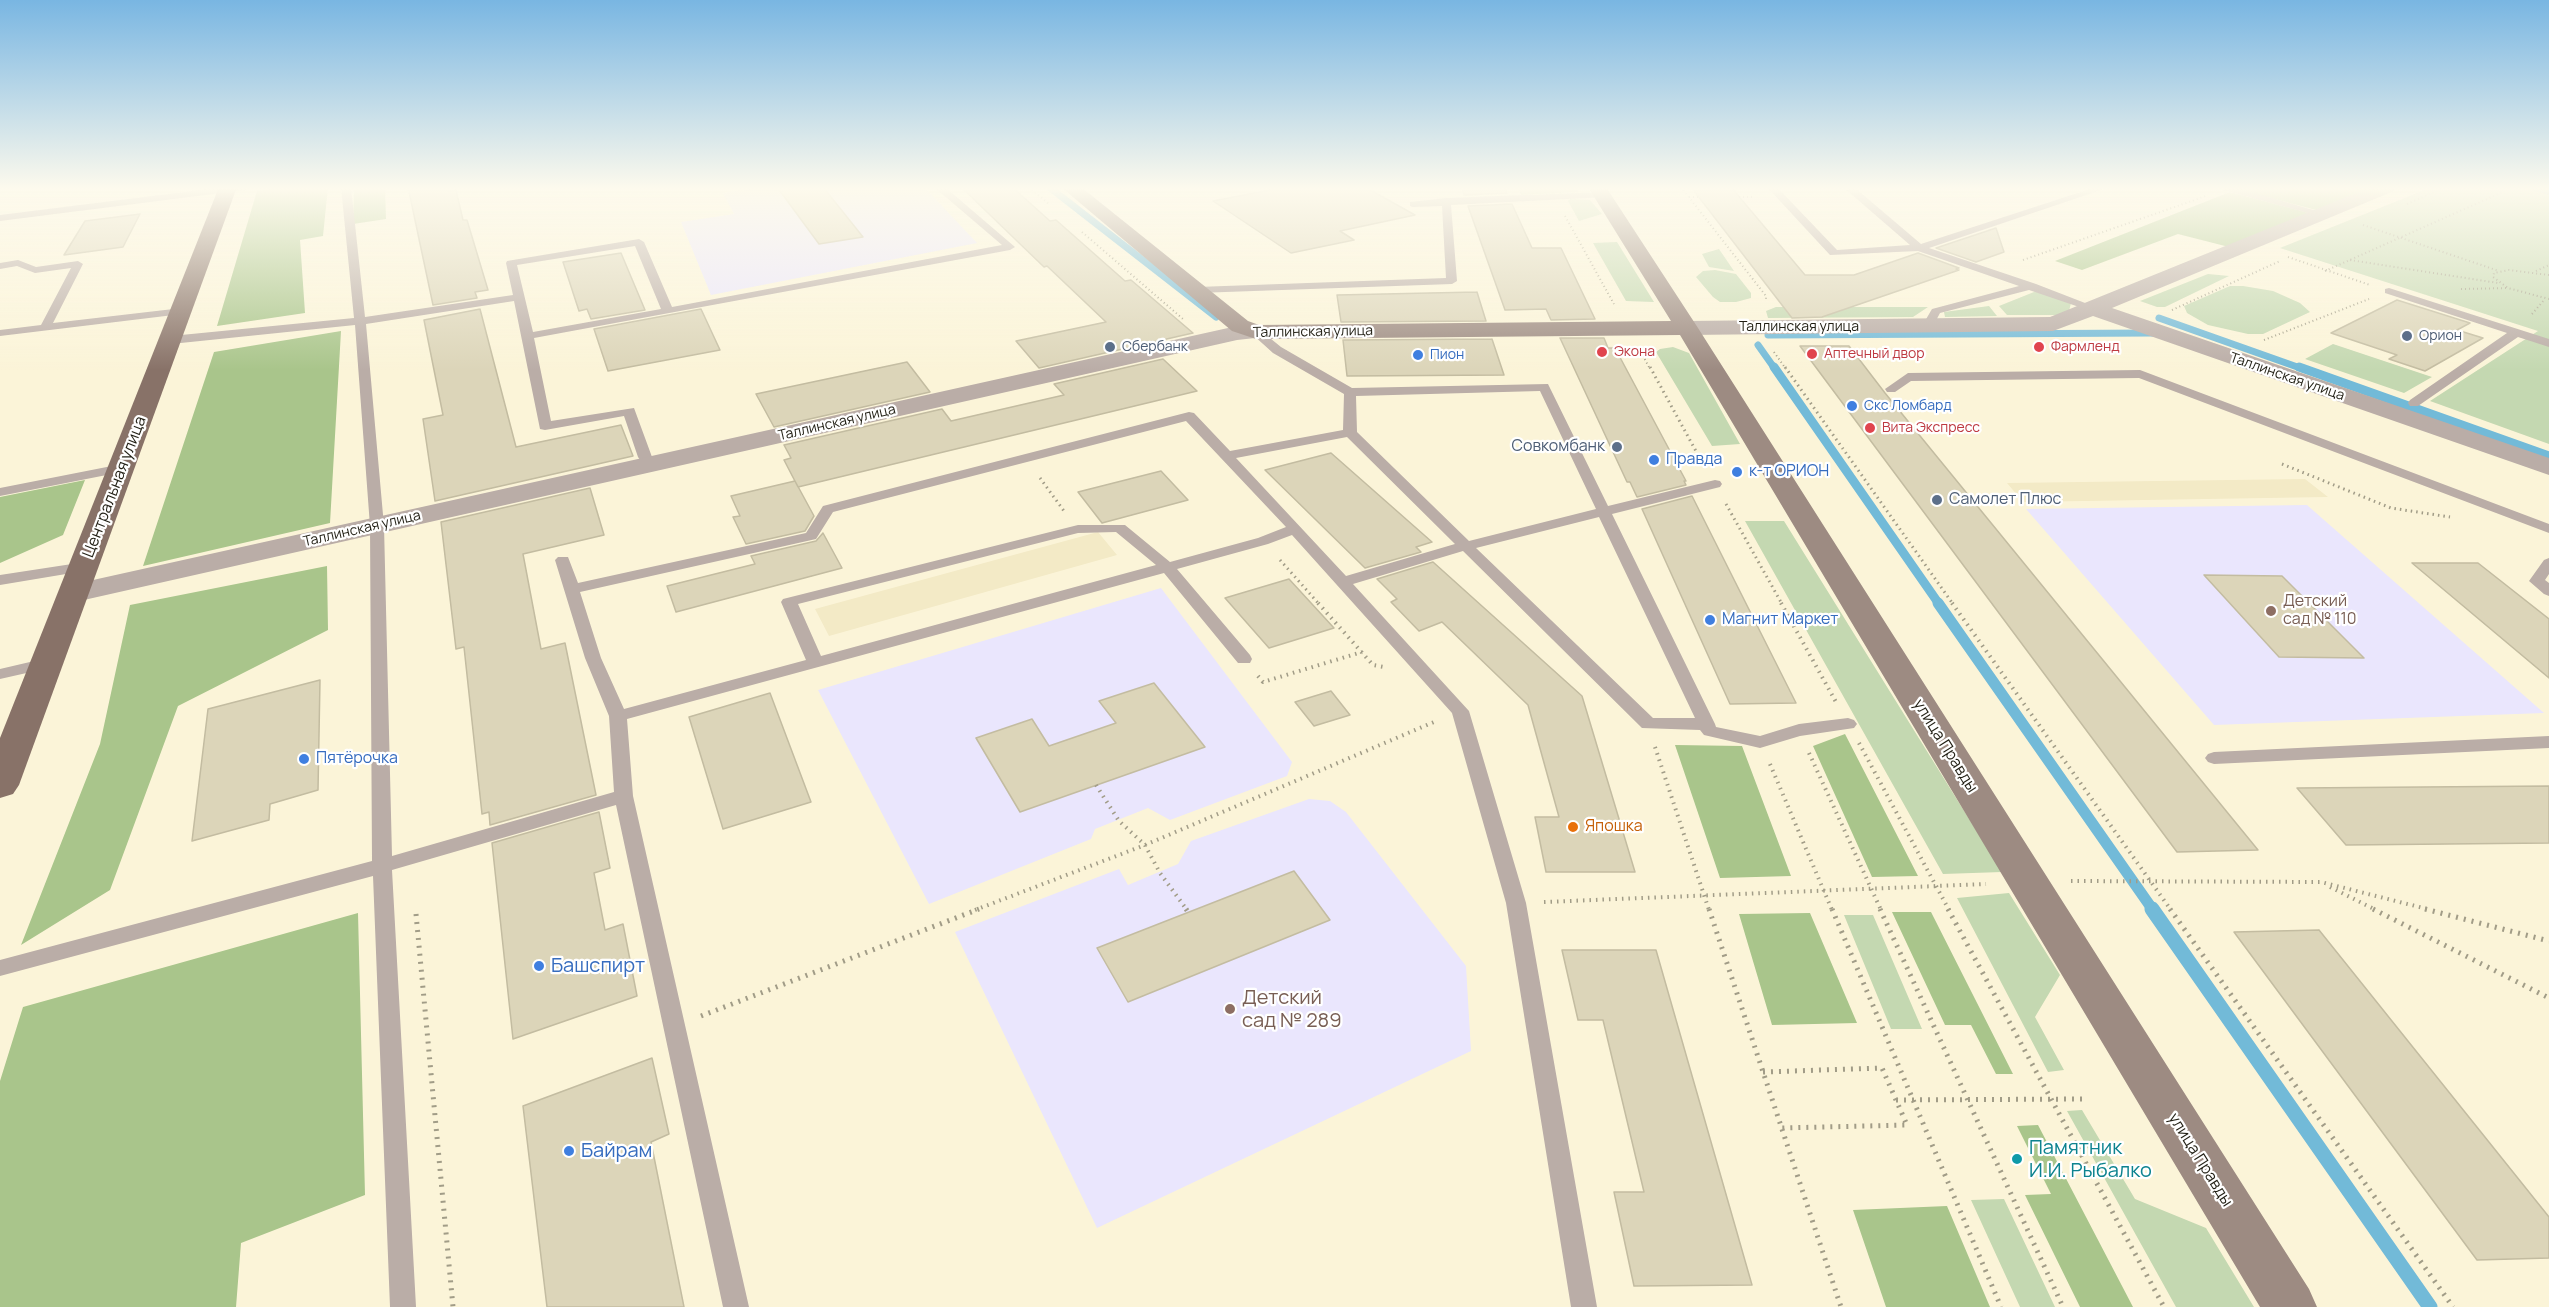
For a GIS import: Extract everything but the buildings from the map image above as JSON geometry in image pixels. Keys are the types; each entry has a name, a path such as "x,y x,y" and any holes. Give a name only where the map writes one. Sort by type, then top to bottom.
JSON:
{"main road":[{"name":"Центральная улица","path":"0,785 182,311 209,248"},
{"path":"1145,248 1240,326 1256,332"},
{"name":"улица Правды","path":"1636,248 2290,1307"},
{"name":"Таллинская улица","path":"1256,332 1687,328"}],"street":[{"path":"2092,308 2239,248"},
{"name":"Таллинская улица","path":"1687,328 2053,324 2092,308 2549,467"},
{"name":"Таллинская улица","path":"80,580 377,526 1237,333 1256,332"}],"lane":[{"path":"352,248 377,526 382,866 403,1307"},
{"path":"602,248 511,263 545,426 629,411 645,457 650,464"},
{"path":"642,248 668,311"},
{"path":"528,336 1005,248"},
{"path":"1197,290 1452,281 1450,248"},
{"path":"1829,248 1834,253 1919,248 2092,308"},
{"path":"0,266 18,263 35,270 78,264 45,327"},
{"path":"1928,326 1935,311 2032,286"},
{"path":"2389,291 2549,344"},
{"path":"171,340 360,321 519,297"},
{"path":"0,333 182,311"},
{"path":"1256,332 1277,350 1350,392 1544,387 1710,731 1760,742 1799,730 1848,724"},
{"path":"2414,403 2516,333"},
{"path":"1891,389 1908,377 2140,374 2549,528"},
{"path":"1350,392 1350,433 1648,724 1706,724"},
{"path":"572,589 811,536 828,509 1189,416 1296,529 1460,711 1516,903 1584,1307"},
{"path":"1227,456 1350,433"},
{"path":"0,492 122,468"},
{"path":"1343,582 1465,546 1715,484"},
{"path":"816,663 789,602 1078,529 1120,528 1166,566 1244,659"},
{"path":"618,716 1263,541 1296,529"},
{"path":"563,560 593,658 618,716 624,796 736,1307"},
{"path":"2549,563 2537,581 2549,591"},
{"path":"0,580 80,580"},
{"path":"0,674 48,663"},
{"path":"2214,758 2549,742"},
{"path":"0,968 382,866 624,796"}],"path":[{"path":"1100,248 1190,326"},
{"path":"1582,248 1848,724 2049,1100 2164,1307"},
{"path":"1729,248 1766,296 1765,304 1757,314 1767,328 1769,345 2453,1307"},
{"path":"1990,273 2059,248"},
{"path":"2325,271 2376,248"},
{"path":"2433,248 2499,271 2549,275"},
{"path":"2288,257 2389,291"},
{"path":"2349,260 2498,283 2529,295 2549,299"},
{"path":"2534,272 2549,265"},
{"path":"2498,283 2493,278 2494,273 2499,271"},
{"path":"2218,353 2249,345 2389,291"},
{"path":"1026,458 1078,529"},
{"path":"2282,464 2391,508 2458,519"},
{"path":"1263,541 1373,665 1428,675"},
{"path":"1244,659 1263,682 1362,652"},
{"path":"673,1027 1145,846 1460,711"},
{"path":"1648,724 1841,1307"},
{"path":"1799,730 2063,1307"},
{"path":"1760,742 2001,1307"},
{"path":"1096,785 1119,821 1145,846 1160,873 1188,912"},
{"path":"410,858 453,1307"},
{"path":"1516,903 2028,881 2321,882 2549,941"},
{"path":"2321,882 2549,998"},
{"path":"1763,1072 1882,1068 1907,1125 1782,1128"},
{"path":"1896,1100 2085,1099"}],"shaded area":[{"path":"692,248 951,248 711,295"},
{"path":"2305,479 2328,497 2023,502 2007,483"},
{"name":"Детский сад № 110","path":"2307,505 2544,713 2214,725 2026,509"},
{"path":"1098,532 1117,555 829,636 815,609"},
{"path":"1161,588 1292,762 1287,776 1170,820 1148,808 1095,829 1091,839 929,904 818,690"},
{"name":"Детский сад № 289","path":"1309,799 1330,801 1346,812 1466,966 1471,1051 1097,1228 955,932 1119,869 1128,885 1178,864 1191,841"}],"green space":[{"path":"240,248 301,248 305,313 217,326"},
{"path":"1596,248 1621,248 1654,302 1626,301"},
{"path":"2088,248 2141,248 2082,270 2055,261"},
{"path":"2280,248 2549,248 2549,444 2430,401 2538,331"},
{"path":"1719,249 1734,271 1709,267 1702,254"},
{"path":"1715,270 1736,274 1751,293 1751,298 1736,302 1720,302 1713,297 1696,277 1703,271"},
{"path":"2208,274 2229,276 2165,307 2157,307 2140,301"},
{"path":"2230,286 2273,291 2300,303 2310,312 2263,334 2248,334 2208,325 2187,313 2184,306"},
{"path":"2034,292 2050,293 2071,303 2069,311 2059,315 2007,315 1999,306"},
{"path":"1989,306 1997,316 1945,317 1944,312"},
{"path":"1776,307 1928,307 1913,317 1768,318 1766,311"},
{"path":"341,331 330,523 143,566 214,352"},
{"path":"2333,344 2432,377 2404,393 2305,359"},
{"path":"1673,347 1689,353 1740,444 1712,446 1656,352"},
{"path":"85,480 63,535 0,563 0,497"},
{"path":"1745,521 1784,521 2002,872 1943,874"},
{"path":"327,566 328,630 178,706 110,890 21,945 100,744 130,605"},
{"path":"1845,734 1918,876 1872,877 1813,746"},
{"path":"1675,745 1742,746 1791,876 1720,878"},
{"path":"2009,893 2060,975 2035,1017 2064,1070 2048,1072 1957,898"},
{"path":"1892,912 1931,912 2013,1074 1996,1074 1971,1025 1945,1025"},
{"path":"358,913 365,1195 241,1243 236,1307 0,1307 0,1081 23,1007"},
{"path":"1810,913 1857,1023 1772,1025 1739,914"},
{"path":"1844,915 1873,915 1922,1029 1891,1029"},
{"path":"2082,1110 2135,1199 2206,1228 2254,1307 2176,1307 2067,1111"},
{"path":"2038,1125 2133,1307 2080,1307 2025,1195 2051,1194 2017,1126"},
{"path":"2004,1199 2055,1307 2020,1307 1971,1200"},
{"path":"1947,1206 1990,1307 1886,1307 1853,1210"}],"waterway":[{"path":"1127,248 1216,317"},
{"path":"2159,318 2303,369"},
{"path":"1768,335 2153,333"},
{"path":"1758,345 1775,369"},
{"path":"1774,367 1939,604"},
{"path":"2299,367 2549,456"},
{"path":"1938,603 2153,910"},
{"path":"2152,909 2430,1307"}],"place":[{"name":"Орион","path":"2407,336"},
{"name":"Сбербанк","path":"1110,347"},
{"name":"Фармленд","path":"2039,347"},
{"name":"Экона","path":"1602,352"},
{"name":"Аптечный двор","path":"1812,354"},
{"name":"Пион","path":"1418,355"},
{"name":"Скс Ломбард","path":"1852,406"},
{"name":"Вита Экспресс","path":"1870,428"},
{"name":"Совкомбанк","path":"1617,447"},
{"name":"Правда","path":"1654,460"},
{"name":"к-т ОРИОН","path":"1737,472"},
{"name":"Самолет Плюс","path":"1937,500"},
{"name":"Детский сад № 110","path":"2271,611"},
{"name":"Магнит Маркет","path":"1710,620"},
{"name":"Пятёрочка","path":"304,759"},
{"name":"Япошка","path":"1573,827"},
{"name":"Башспирт","path":"539,966"},
{"name":"Детский сад № 289","path":"1230,1009"},
{"name":"Байрам","path":"569,1151"},
{"name":"Памятник И.И. Рыбалко","path":"2017,1159"}]}
